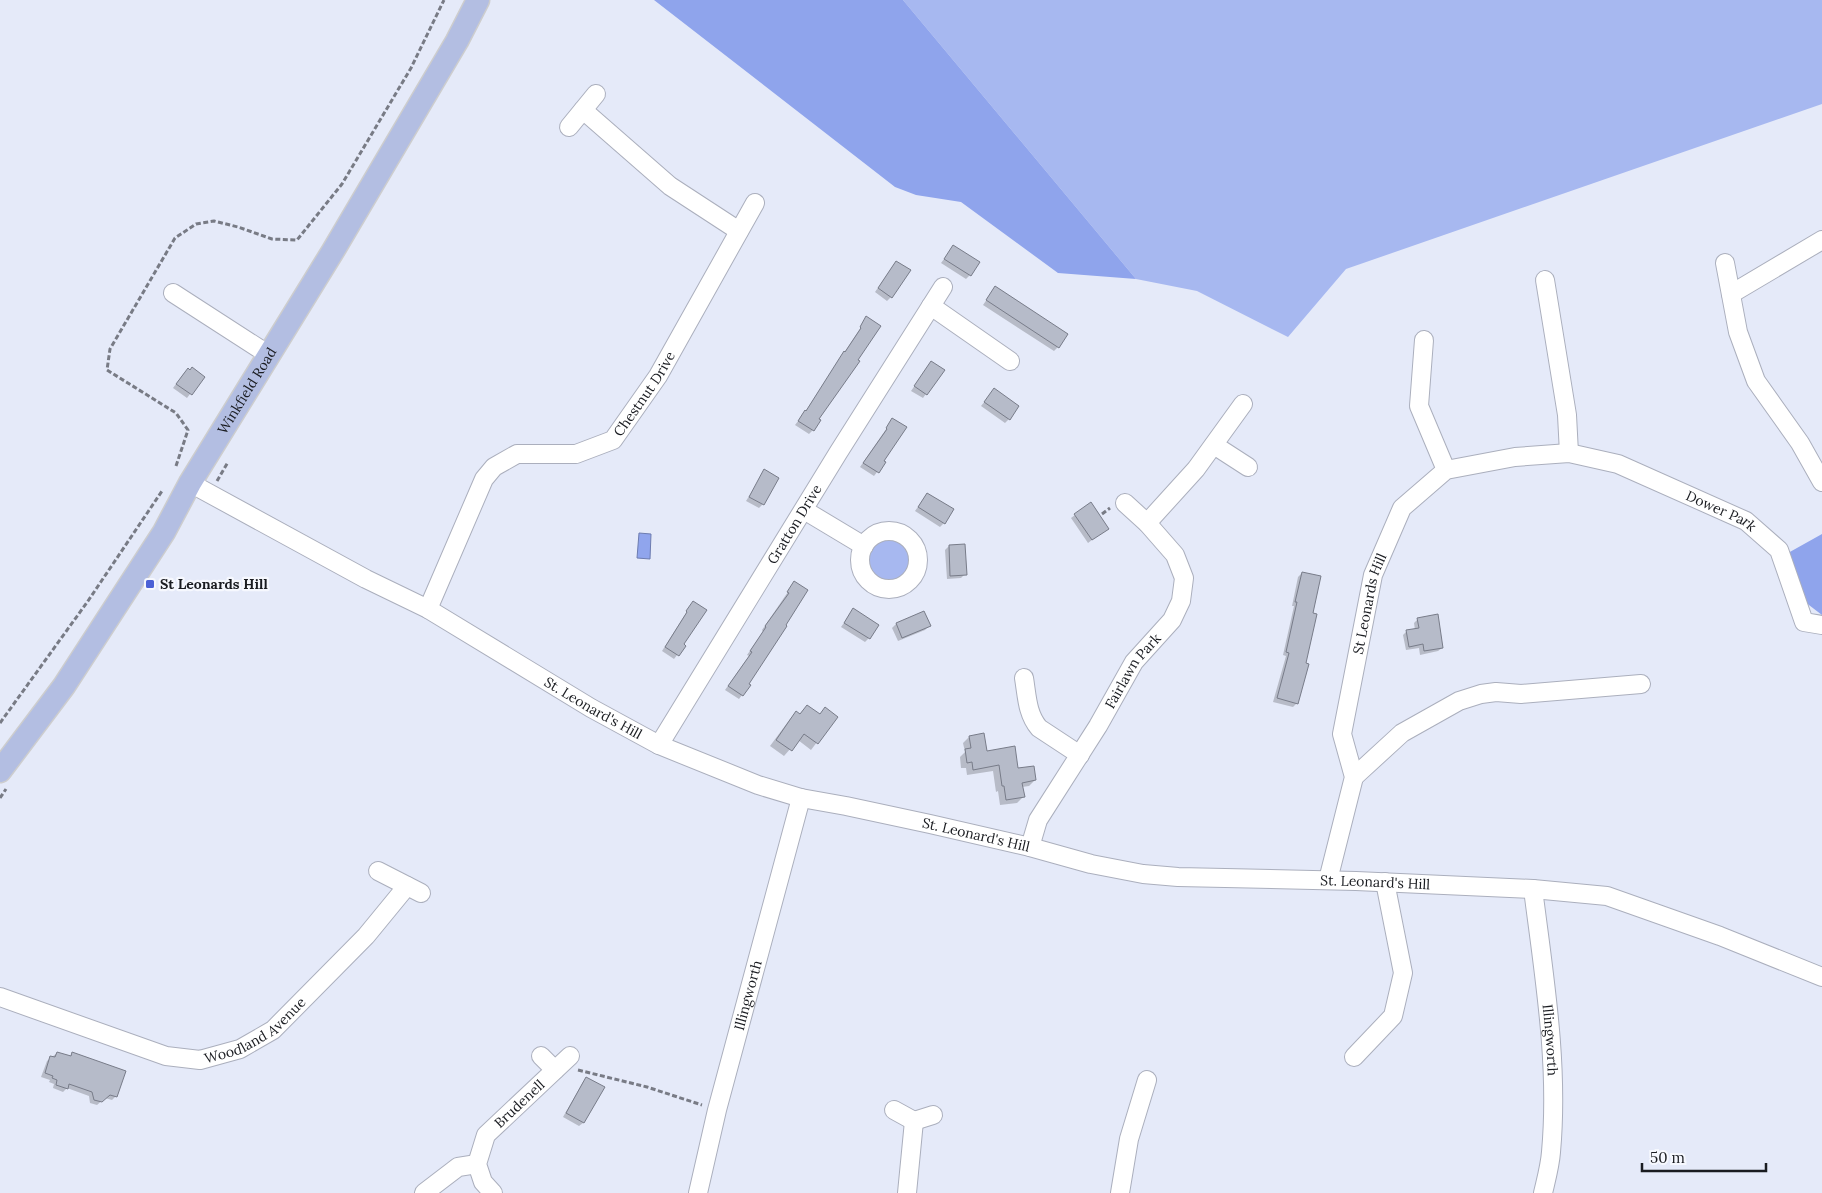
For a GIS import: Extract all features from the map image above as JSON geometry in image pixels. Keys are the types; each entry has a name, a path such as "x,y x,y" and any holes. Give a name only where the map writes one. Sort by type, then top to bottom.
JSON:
{"main road":[{"name":"Winkfield Road","path":"0,771 64,686 164,532 182,478 269,355 452,50 478,0"}],"street":[{"path":"569,127 596,94"},
{"path":"583,110 670,186 739,231"},
{"name":"Chestnut Drive","path":"428,610 484,479 494,467 517,454 576,454 613,440 658,376 755,202"},
{"path":"1731,294 1821,241"},
{"path":"1725,263 1738,332 1756,381 1800,444 1822,482"},
{"path":"1424,340 1419,406 1446,470 1515,457 1569,453 1567,415 1544,280"},
{"name":"Gratton Drive","path":"660,745 838,453 943,288"},
{"path":"173,293 269,355"},
{"path":"931,306 1010,361"},
{"path":"1147,523 1196,469 1243,404"},
{"path":"1214,445 1248,467"},
{"name":"Dower Park","path":"1569,453 1618,464 1746,521 1779,550 1804,622 1822,625"},
{"name":"St Leonards Hill","path":"1328,880 1354,777 1342,734 1373,575 1402,508 1446,470"},
{"name":"St. Leonard's Hill","path":"182,478 428,610 591,708 660,745 758,785 801,798 1030,847 1091,864 1151,874 1178,877 1328,880 1533,889 1607,896 1720,936 1822,977"},
{"name":"Fairlawn Park","path":"1030,847 1038,820 1080,755 1134,662 1172,620 1181,601 1184,578 1170,548 1126,503"},
{"path":"804,510 864,546"},
{"path":"1024,678 1030,714 1035,723 1039,728 1080,755"},
{"path":"1354,777 1402,733 1459,701 1481,694 1496,692 1521,694 1641,684"},
{"name":"Illingworth","path":"698,1193 717,1110 801,798"},
{"name":"Woodland Avenue","path":"0,996 166,1056 200,1060 240,1049 273,1030 413,889 378,871"},
{"path":"1354,1057 1393,1016 1403,973 1385,882"},
{"name":"Illingworth","path":"1533,889 1549,1017 1554,1110 1551,1154 1543,1193"},
{"name":"Brudenell","path":"478,1164 486,1135 562,1064 541,1056"},
{"path":"1120,1193 1129,1139 1147,1080"},
{"path":"894,1110 914,1121 933,1115"},
{"path":"907,1193 914,1121"},
{"path":"424,1193 458,1167 478,1164 484,1182 492,1193"}],"path":[{"path":"182,478 188,430 176,413 107,370 110,349 175,238 196,224 214,221 238,226 272,239 297,240 342,184 411,68 444,0"},
{"path":"0,723 88,601 163,490"},
{"path":"562,1064 647,1087 717,1110"}],"shaded area":[{"path":"654,0 903,0 1136,279 1058,273 961,202 916,195 895,187"},
{"path":"903,0 1822,0 1822,104 1346,269 1288,337 1197,291 1136,279"},
{"path":"639,533 651,534 650,559 637,558"},
{"path":"1822,534 1822,615 1805,602 1788,553"},
{"path":"889,537 902,541 908,547 912,560 908,573 902,579 889,583 876,579 870,573 866,560 870,547 876,541"}],"building":[{"path":"953,245 980,262 971,276 944,259"},
{"path":"896,261 911,270 892,298 878,288"},
{"path":"995,286 1068,334 1059,348 986,300"},
{"path":"866,316 881,326 858,360 860,361 819,419 821,420 814,431 798,421 861,328"},
{"path":"931,361 945,370 927,395 914,386"},
{"path":"192,367 205,377 192,395 176,384 188,368 190,370"},
{"path":"994,388 1019,406 1010,420 984,402"},
{"path":"892,418 907,427 884,461 886,462 879,473 863,463 887,429"},
{"path":"764,469 779,478 764,505 749,497"},
{"path":"927,493 954,509 945,524 918,507"},
{"path":"1091,502 1109,529 1092,540 1074,514"},
{"path":"965,544 967,575 950,576 949,545"},
{"path":"1302,572 1321,576 1313,613 1317,614 1306,663 1309,664 1298,704 1277,698 1289,653 1286,652"},
{"path":"794,581 808,590 743,696 728,686 752,652 750,651 765,626 789,593 787,592"},
{"path":"693,601 707,610 684,644 686,646 679,656 665,647"},
{"path":"853,608 879,625 870,639 844,623"},
{"path":"924,611 931,626 902,638 896,623"},
{"path":"1438,614 1443,648 1424,651 1423,644 1409,647 1406,630 1419,628 1417,618"},
{"path":"807,705 820,714 825,707 838,717 818,744 804,734 792,751 776,740 796,711 800,714"},
{"path":"984,733 987,751 1015,746 1018,768 1034,766 1036,780 1022,783 1025,797 1006,800 999,765 973,770 972,762 967,763 965,749 971,748 969,736"},
{"path":"57,1052 71,1056 72,1052 126,1071 117,1097 110,1095 102,1102 94,1100 92,1092 69,1084 68,1089 56,1085 57,1080 45,1073 50,1056 55,1057"},
{"path":"586,1077 605,1087 584,1123 566,1113"}],"place":[{"name":"St Leonards Hill","path":"150,584"}]}
